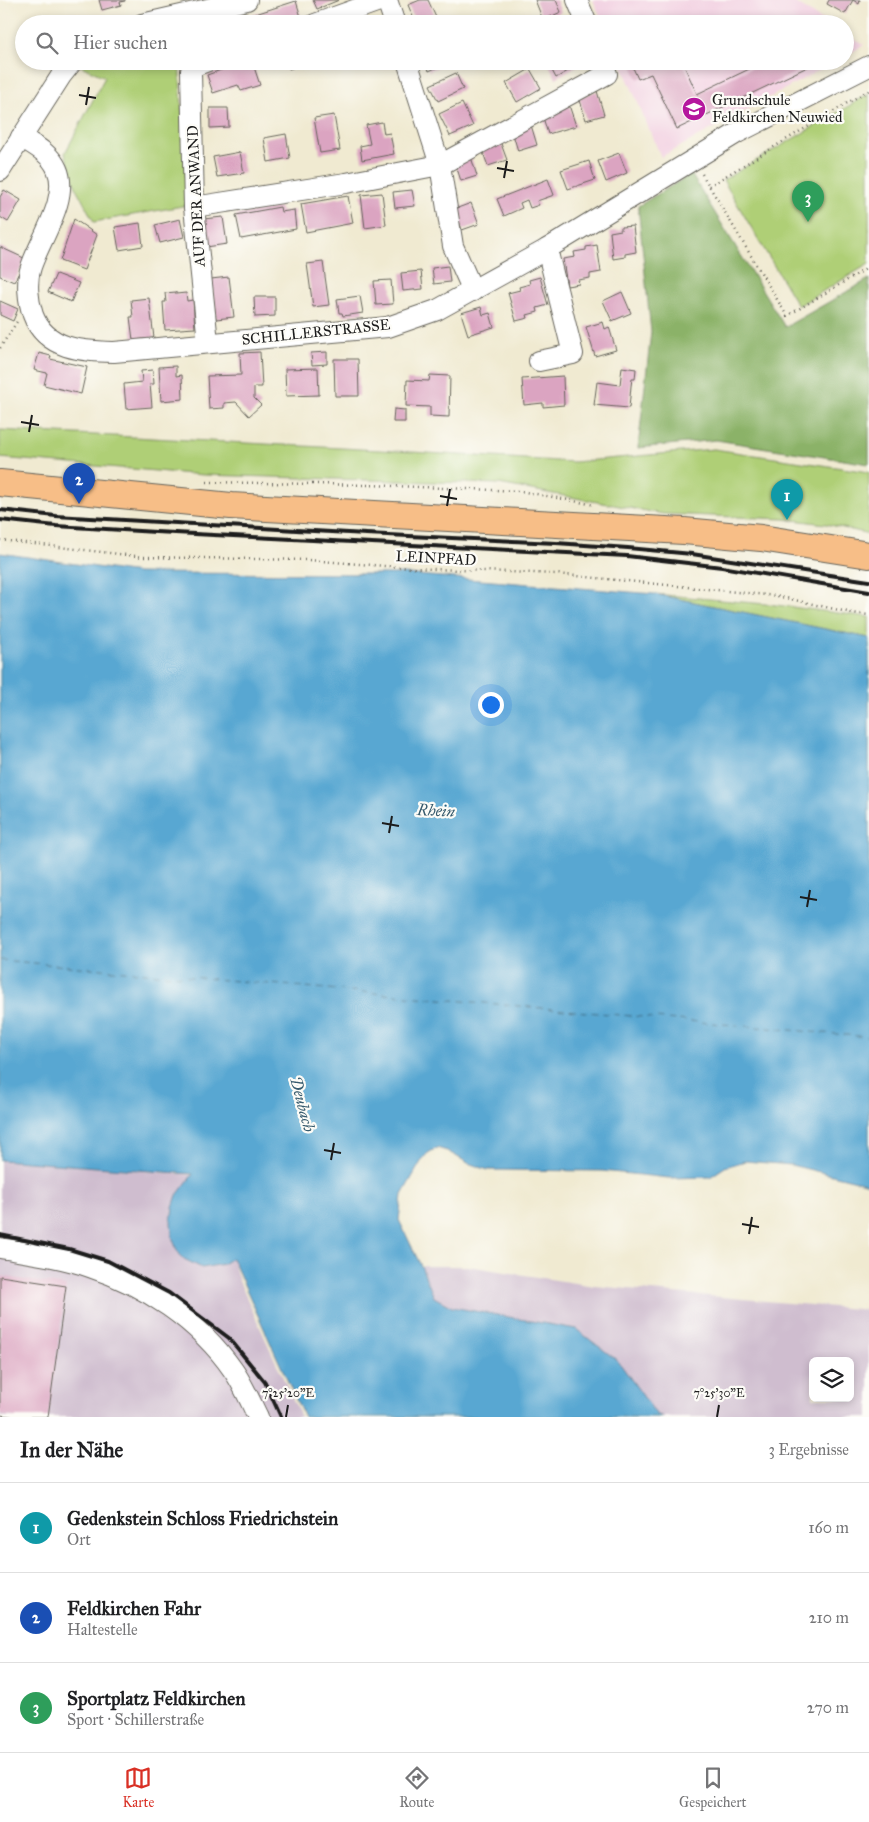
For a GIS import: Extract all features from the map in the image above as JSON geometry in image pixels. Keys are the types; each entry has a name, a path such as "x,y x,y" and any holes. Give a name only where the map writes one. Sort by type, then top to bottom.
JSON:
{"main road":[{"path":"0,483 231,506 684,531 761,538 869,555"}],"street":[{"path":"181,15 247,0"},
{"path":"340,15 382,0"},
{"path":"387,0 392,15"},
{"path":"577,0 583,15"},
{"name":"SCHILLERSTRASSE","path":"21,137 50,156 58,170 61,184 59,198 30,268 28,287 30,303 37,324 50,338 69,348 84,351 114,352 388,327 437,310 547,249 737,132 869,66"},
{"path":"0,170 67,70"},
{"name":"AUF DER ANWAND","path":"191,70 194,207 208,342"},
{"path":"410,70 440,166 453,246 473,291"},
{"path":"194,207 440,166 607,74 605,70"},
{"path":"539,361 573,354 547,249"},
{"path":"0,1248 40,1254 90,1267 126,1282 162,1301 216,1348 245,1389 258,1417"}],"path":[{"path":"869,90 709,186 787,316 869,267"},
{"path":"0,348 30,303"},
{"path":"198,481 520,491 599,505"},
{"name":"LEINPFAD","path":"0,540 144,557 308,560 411,568 556,574 777,596 852,613 869,614"}],"shaded area":[{"path":"593,0 791,0 815,15 600,15"},
{"path":"854,39 864,45 854,51"},
{"name":"Grundschule Feldkirchen Neuwied","path":"624,70 820,70 661,157"},
{"path":"0,1160 195,1175 232,1258 239,1281 301,1417 0,1417"},
{"path":"421,1266 468,1266 594,1286 869,1310 869,1417 663,1417 656,1414 618,1361 576,1330 452,1307 433,1297"}],"green space":[{"path":"90,70 180,70 188,205 94,222 76,188 65,153 105,77"},
{"path":"869,94 869,264 798,306 723,180"},
{"path":"691,174 785,327 869,279 869,464 716,440 638,448 651,332 638,206"},
{"path":"0,430 574,462 714,449 869,472 869,534 826,524 784,519 663,514 499,484 204,475 0,458"},
{"path":"655,594 776,605 869,617 869,638"}],"water":[{"path":"0,553 138,573 405,574 655,594 869,638 869,1184 791,1165 745,1161 725,1167 710,1177 669,1178 602,1171 488,1170 437,1148 428,1153 422,1160 402,1195 399,1220 434,1297 452,1307 576,1329 618,1361 656,1414 663,1417 304,1417 232,1258 223,1264 202,1268 182,1258 176,1248 171,1222 173,1207 177,1195 193,1174 0,1160"}],"building":[{"path":"99,0 125,1 120,2 121,5 102,10"},
{"path":"313,0 339,0 317,9"},
{"path":"420,0 428,0 435,15 412,15 408,5"},
{"path":"535,0 556,0 561,12 554,15 541,15"},
{"path":"829,0 853,0 845,14 827,4"},
{"path":"296,1 300,15 252,15"},
{"path":"221,70 255,70 260,85 241,91 238,85 213,93 207,75"},
{"path":"531,70 541,88 517,102 506,83"},
{"path":"552,70 570,70 556,78"},
{"path":"634,70 686,70 697,94 747,70 801,70 677,129 651,74 638,79"},
{"path":"456,73 463,89 438,101 430,85"},
{"path":"597,91 604,115 586,120 579,97"},
{"path":"462,103 473,126 450,136 439,114"},
{"path":"569,105 576,126 548,134 542,114"},
{"path":"210,108 228,108 229,127 210,128"},
{"path":"334,115 340,150 320,153 314,118"},
{"path":"382,122 384,134 390,133 394,154 362,160 360,146 370,144 366,125"},
{"path":"531,125 537,145 518,151 512,131"},
{"path":"286,134 290,158 268,162 264,138"},
{"path":"500,141 507,160 488,166 481,147"},
{"path":"240,152 244,173 217,177 213,157"},
{"path":"619,153 627,173 606,182 598,161"},
{"path":"471,157 477,176 461,181 455,162"},
{"path":"589,161 595,180 568,189 561,170"},
{"path":"548,179 554,195 537,201 539,205 530,208 527,200 520,203 522,208 504,216 497,199"},
{"path":"4,190 21,200 8,222 0,217 0,197"},
{"path":"412,190 415,206 395,208 393,192"},
{"path":"382,193 386,225 365,228 361,195"},
{"path":"348,196 353,223 306,232 301,204"},
{"path":"471,203 479,224 462,230 455,209"},
{"path":"280,207 281,212 294,210 296,229 241,239 236,215"},
{"path":"223,217 227,244 206,247 203,219"},
{"path":"74,219 97,235 84,270 60,261"},
{"path":"180,219 184,237 160,243 155,225"},
{"path":"140,223 143,246 119,250 115,227"},
{"path":"633,226 636,252 625,254 625,257 613,259 610,232 621,230 621,227"},
{"path":"597,245 601,272 590,274 590,278 578,280 579,284 567,286 563,259 575,257 574,252 586,250 586,247"},
{"path":"0,247 26,259 14,282 0,276"},
{"path":"323,262 329,305 313,307 307,264"},
{"path":"448,266 450,282 434,284 432,268"},
{"path":"421,271 423,289 403,291 401,273"},
{"path":"56,274 79,283 71,302 48,292"},
{"path":"229,277 234,317 216,319 211,279"},
{"path":"540,277 548,305 537,308 538,312 527,315 528,318 516,321 508,293 520,290 519,287 530,284 529,280"},
{"path":"391,280 393,304 376,305 374,281"},
{"path":"176,292 176,294 186,293 187,301 193,300 195,328 165,330 163,302 166,302 165,293"},
{"path":"622,292 631,313 612,321 603,301"},
{"path":"360,296 363,313 343,316 342,313 339,313 337,299"},
{"path":"254,297 275,297 275,316 255,317"},
{"path":"149,298 154,338 133,340 130,317 133,317 131,300"},
{"path":"0,301 18,309 13,321 0,315"},
{"path":"481,307 483,315 490,313 494,327 468,335 461,313"},
{"path":"603,322 605,329 609,327 616,350 595,356 586,327"},
{"path":"260,352 262,387 254,387 254,398 261,405 249,416 236,402 224,403 224,408 209,409 207,376 241,375 240,353"},
{"path":"327,352 327,364 312,365 311,353"},
{"path":"39,353 51,356 50,359 87,367 81,394 44,385 47,373 34,370"},
{"path":"334,359 358,359 359,396 335,396"},
{"path":"176,366 176,376 182,375 183,399 161,401 159,367"},
{"path":"622,367 636,369 635,379 632,379 629,408 594,405 597,382 620,385"},
{"path":"318,368 319,395 286,396 285,369"},
{"path":"153,370 154,384 150,384 152,407 126,409 124,384 142,382 141,371"},
{"path":"430,375 450,376 449,417 430,416 430,407 406,406 407,380 429,381"},
{"path":"563,376 564,405 543,407 543,403 524,405 522,379"},
{"path":"394,409 405,410 405,422 393,422"},
{"path":"0,1276 66,1286 48,1417 0,1415"}],"ferry route":[{"path":"0,960 869,1037"}],"railway":[{"path":"0,510 56,516 628,548 692,554 869,581"},
{"path":"0,520 56,526 156,532 627,556 722,567 869,592"},
{"path":"0,1235 69,1249 108,1261 169,1293 229,1338 265,1382 281,1417"}],"place":[{"name":"Grundschule Feldkirchen Neuwied","path":"694,109"},
{"name":"Sportplatz Feldkirchen","path":"808,222"},
{"name":"Feldkirchen Fahr","path":"79,504"},
{"name":"Gedenkstein Schloss Friedrichstein","path":"787,520"}],"water label":[{"name":"Rhein","path":"436,810"},
{"name":"Deubach","path":"303,1104"}]}
